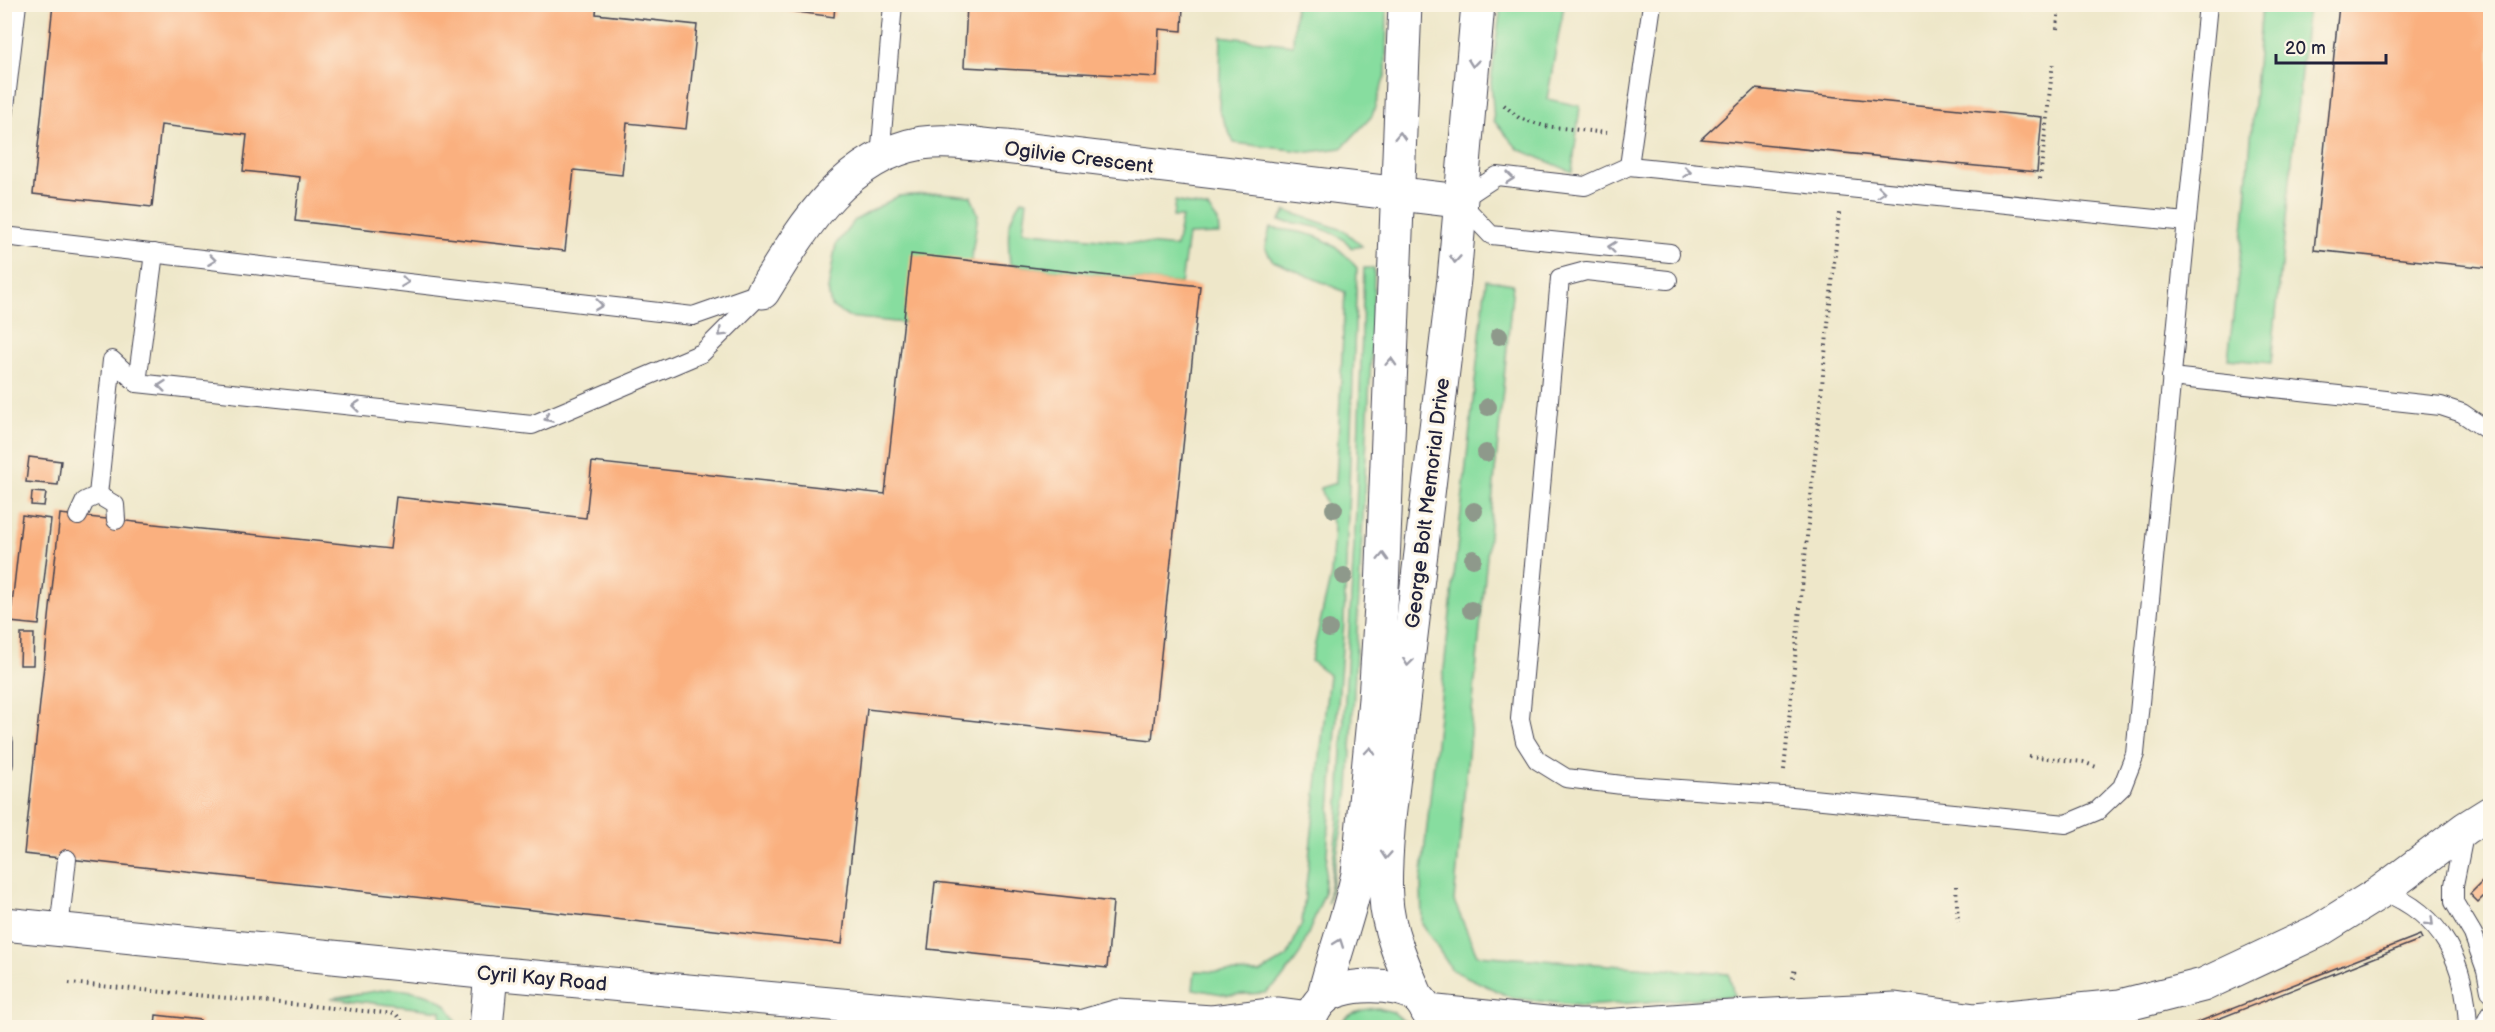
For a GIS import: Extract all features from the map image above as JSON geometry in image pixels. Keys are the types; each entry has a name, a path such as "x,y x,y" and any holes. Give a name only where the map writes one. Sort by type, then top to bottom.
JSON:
{"street":[{"name":"George Bolt Memorial Drive","path":"1313,1015 1352,902 1358,874 1375,699 1382,590 1405,4"},
{"name":"George Bolt Memorial Drive","path":"1427,1012 1401,959 1386,901 1386,866 1389,818 1454,279 1459,201 1478,4"},
{"name":"Ogilvie Crescent","path":"763,292 801,230 851,175 902,148 925,143 961,143 1459,201"},
{"path":"1313,1015 1339,990 1378,986 1400,989 1427,1012 1577,1026 1895,1009 1965,1024 2023,1022 2119,1013 2204,985 2318,931 2382,891 2478,820"},
{"name":"Cyril Kay Road","path":"4,924 491,974 1080,1027 1118,1016 1212,1022 1279,1014 1313,1015"},
{"path":"486,1028 491,974"}],"lane":[{"path":"4,116 16,4"},
{"path":"880,158 893,4"},
{"path":"1629,166 1652,4"},
{"path":"1668,280 1587,271 1560,278 1520,718 1525,741 1537,760 1566,778 2066,824 2097,811 2122,787 2135,753 2208,4"},
{"path":"1670,253 1491,235 1459,201 1497,176 1586,186 1629,166 2186,222"},
{"path":"4,236 693,316 763,292"},
{"path":"137,383 154,253"},
{"path":"98,495 112,360 137,383 532,425 702,353 763,292"},
{"path":"2171,377 2441,406 2462,413 2490,432"},
{"path":"78,516 85,501 98,495"},
{"path":"98,495 115,505 116,520"},
{"path":"4,742 4,764"},
{"path":"2478,820 2454,885 2454,902 2473,934 2486,970 2490,991"},
{"path":"59,930 68,859"},
{"path":"2382,891 2416,909 2435,926 2453,951 2460,969 2468,1006 2468,1028"},
{"path":"2082,1028 2091,1017 2119,1013"},
{"path":"2483,1028 2490,1014"}],"path":[{"path":"2057,29 2059,4"},
{"path":"2028,179 2040,180 2053,62"},
{"path":"1503,105 1519,117 1544,126 1608,133"},
{"path":"1784,780 1840,209"},
{"path":"2029,756 2083,762 2109,771"},
{"path":"1956,886 1958,922"},
{"path":"69,983 396,1014 406,1028"}],"green space":[{"path":"1295,5 1387,5 1386,73 1372,116 1342,148 1309,152 1234,143 1219,110 1221,36 1293,45"},
{"path":"1501,5 1564,5 1547,99 1580,106 1572,172 1518,149 1494,121 1491,82"},
{"path":"2262,5 2308,5 2271,363 2228,359 2244,223"},
{"path":"940,193 971,196 978,214 971,261 904,323 848,317 831,306 828,289 836,244 855,220 898,196"},
{"path":"1021,200 1027,201 1023,231 1176,247 1182,217 1173,217 1175,201 1208,208 1218,221 1219,234 1188,235 1181,284 1010,265 1008,239 1010,224"},
{"path":"1286,211 1343,230 1362,246 1352,248 1337,235 1319,228 1279,221"},
{"path":"1270,228 1297,231 1329,242 1348,257 1357,268 1344,622 1324,894 1300,954 1282,979 1265,993 1228,995 1193,989 1195,971 1260,973 1287,957 1302,923 1329,675 1311,661 1331,575 1334,528 1320,488 1336,483 1345,292 1273,261 1265,248"},
{"path":"1364,268 1374,268 1373,319 1349,789 1328,903 1338,820 1356,511"},
{"path":"1486,280 1513,284 1454,901 1477,955 1729,974 1734,996 1583,1006 1512,998 1452,970 1422,924 1421,882"},
{"path":"389,989 431,996 448,1007 458,1027 444,1027 441,1023 441,1011 331,998"},
{"path":"1378,1008 1393,1012 1411,1027 1336,1027 1354,1013"}],"building":[{"path":"53,4 597,4 596,14 697,25 686,129 627,123 622,175 574,170 565,251 295,221 300,177 243,171 247,135 161,125 152,207 33,194"},
{"path":"738,4 835,4 834,17"},
{"path":"967,4 1183,4 1182,31 1159,29 1157,77 964,67"},
{"path":"2339,5 2490,5 2490,268 2314,250"},
{"path":"1755,89 2042,117 2037,172 1701,139"},
{"path":"911,254 1200,286 1152,740 867,709 842,944 24,854 60,514 390,549 396,497 586,518 592,462 885,494"},
{"path":"29,457 61,461 58,485 26,482"},
{"path":"32,492 46,493 44,506 31,505"},
{"path":"22,515 51,519 39,625 10,622"},
{"path":"21,634 34,634 33,665 20,665"},
{"path":"2490,874 2490,890 2478,902 2470,894"},
{"path":"935,882 1113,902 1107,968 928,949"},
{"path":"2420,935 2422,939 2195,1028 2183,1028"},
{"path":"156,1015 200,1020 200,1028 155,1028"}]}
